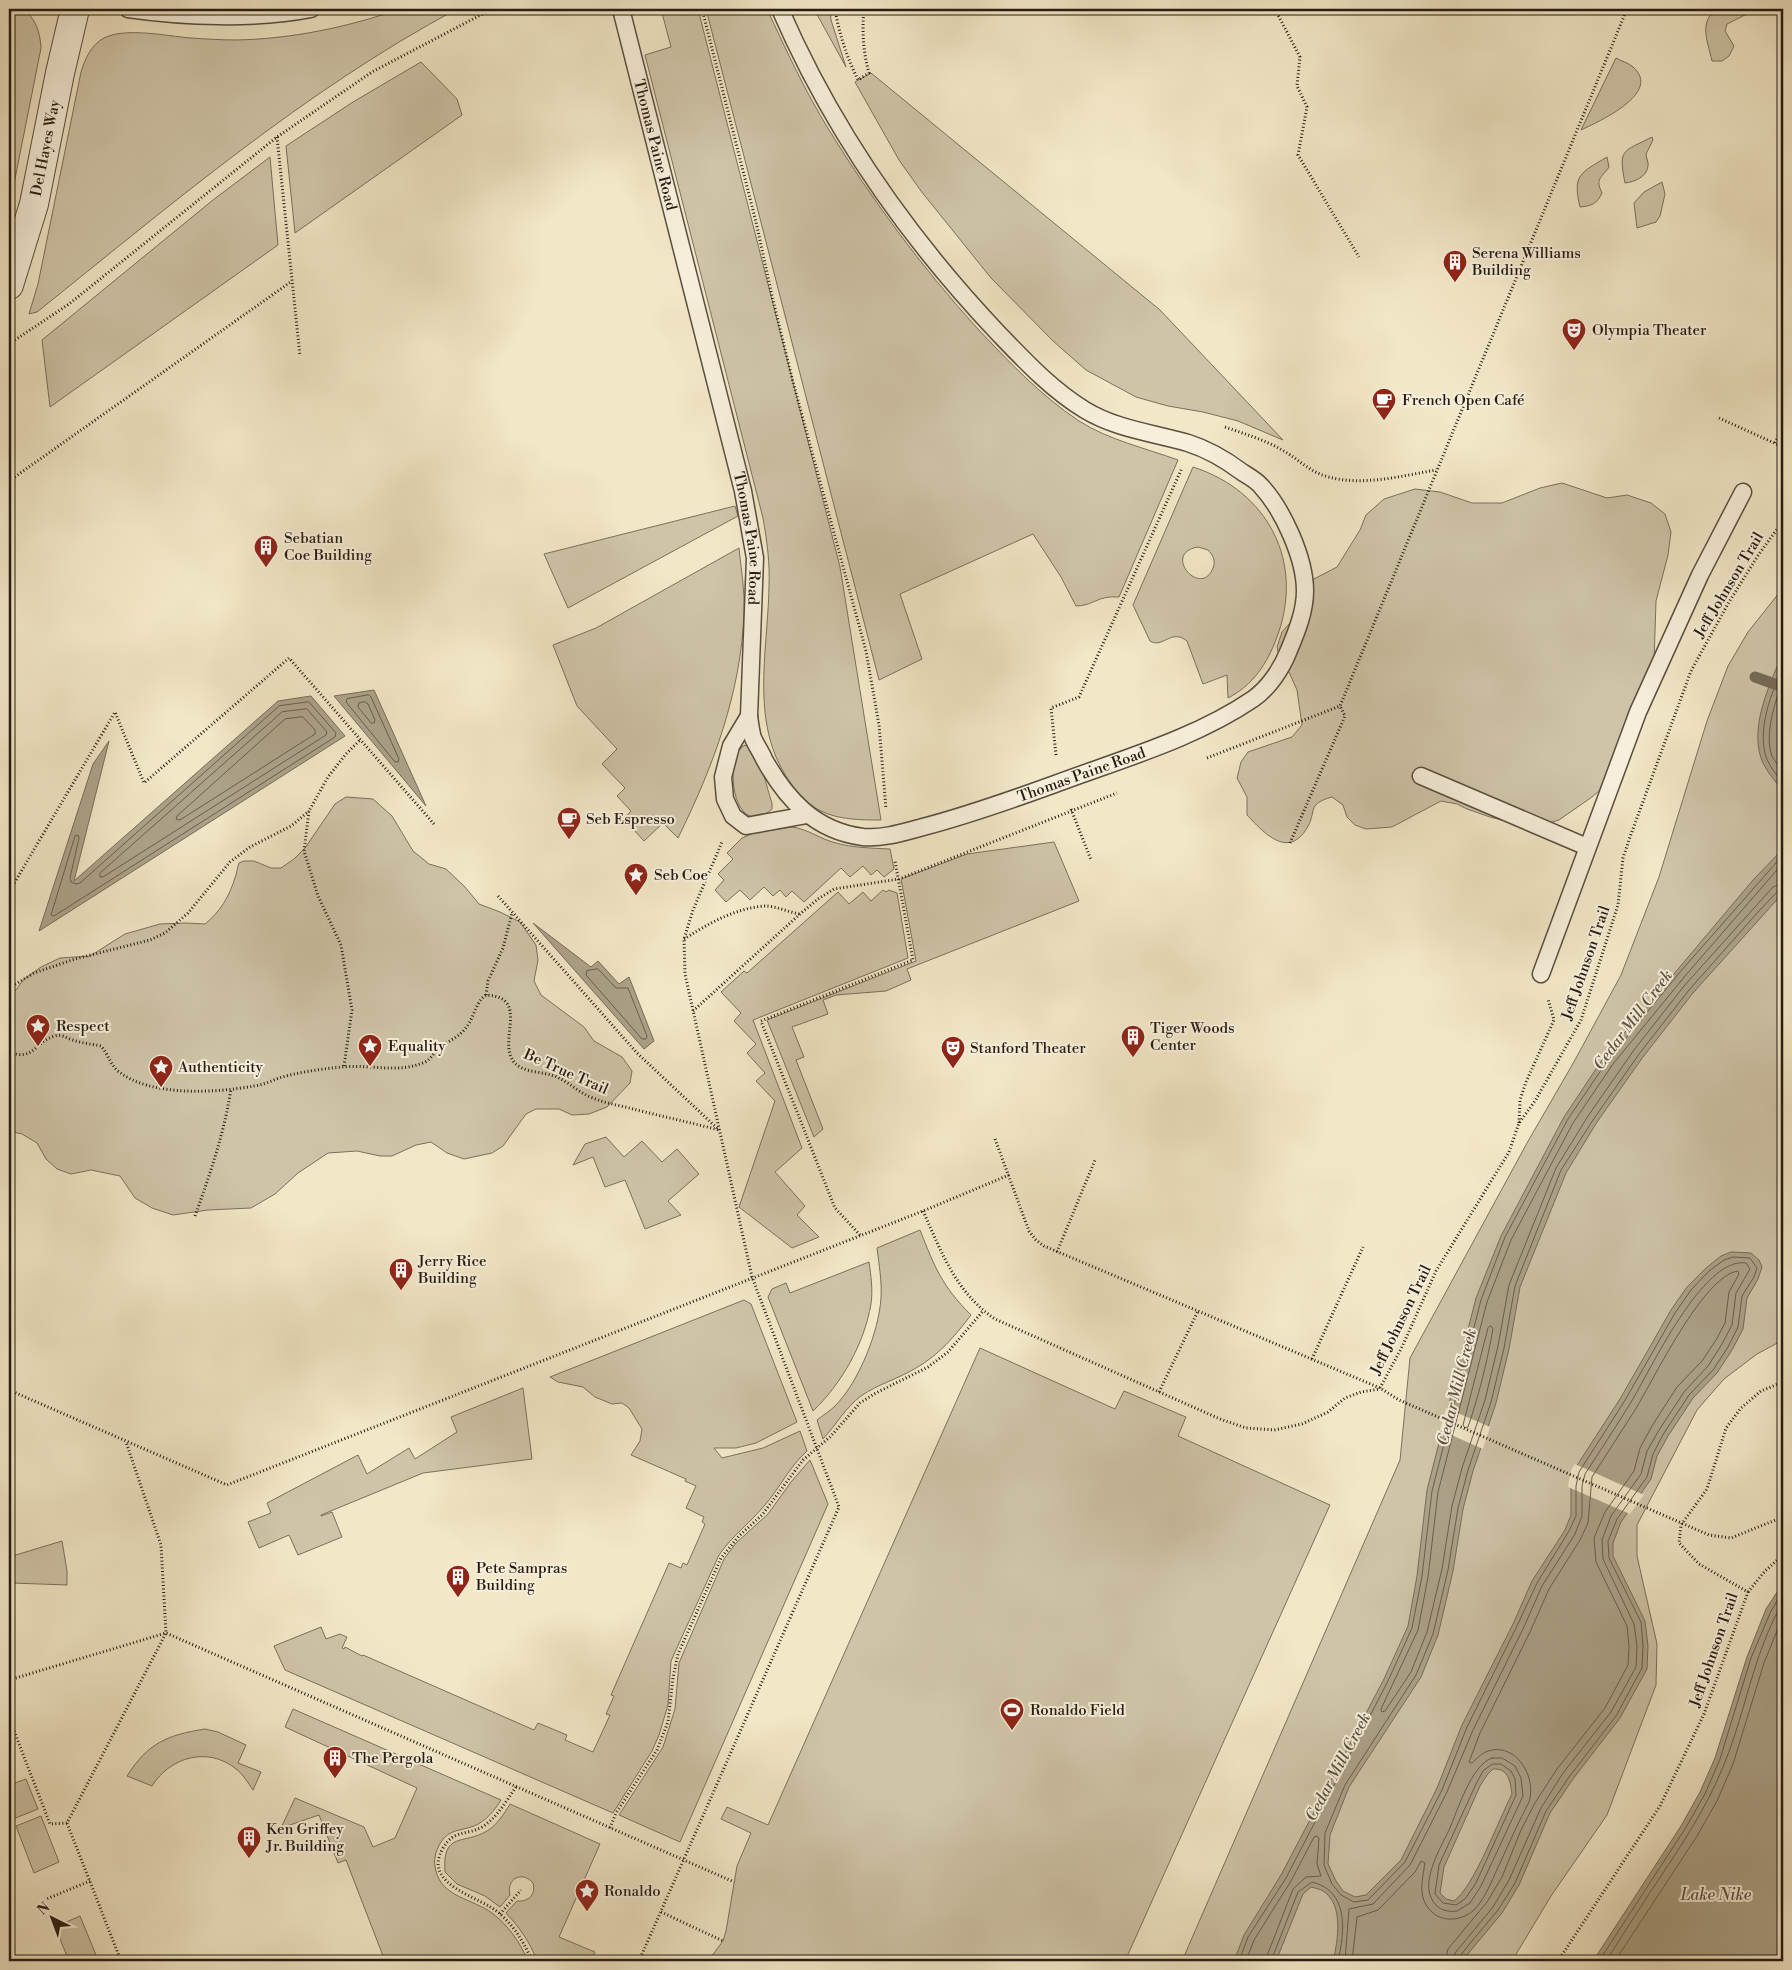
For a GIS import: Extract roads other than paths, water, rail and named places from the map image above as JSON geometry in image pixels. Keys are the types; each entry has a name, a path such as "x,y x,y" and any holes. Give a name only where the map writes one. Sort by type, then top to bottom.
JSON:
{"street":[{"name":"Del Hayes Way","path":"9,285 34,204 60,73 75,9"}],"lane":[{"path":"128,9 157,13 216,16 311,9"},
{"name":"Thomas Paine Road","path":"621,9 748,516 755,558 749,716 753,738 769,768 786,793 807,815 833,829 863,837 891,836 977,813 1179,738 1218,721 1258,696 1283,666 1299,625 1305,590 1298,550 1285,521 1260,485 1226,460 1193,445 1126,427 1087,411 1046,381 975,308 941,268 892,204 853,149 825,99 780,9"},
{"path":"1541,974 1638,712 1700,575 1743,492"},
{"path":"749,716 731,746 723,777 725,799 733,816 746,826 807,815"},
{"path":"1421,776 1587,847"}],"water":[{"path":"1783,653 1783,791 1771,776 1761,758 1758,732 1767,691"},
{"path":"374,690 426,806 334,696"},
{"path":"311,696 345,736 39,931 93,764 109,741 74,881 278,701"},
{"name":"Cedar Mill Creek","path":"1783,849 1783,893 1693,993 1643,1057 1597,1122 1566,1173 1520,1287 1509,1349 1496,1403 1473,1471 1463,1509 1453,1571 1438,1635 1421,1677 1349,1787 1330,1835 1328,1864 1343,1891 1355,1897 1366,1895 1401,1860 1437,1788 1462,1725 1513,1624 1532,1581 1565,1530 1571,1515 1571,1486 1574,1470 1620,1399 1671,1310 1687,1287 1721,1256 1731,1252 1751,1253 1759,1260 1762,1267 1758,1279 1747,1298 1743,1329 1717,1373 1693,1398 1668,1436 1657,1456 1651,1479 1621,1522 1613,1543 1613,1556 1645,1621 1648,1646 1647,1669 1620,1718 1573,1779 1550,1813 1519,1885 1502,1913 1462,1961 1333,1961 1338,1933 1337,1914 1330,1897 1323,1891 1311,1887 1303,1894 1276,1961 1234,1961 1244,1935 1281,1875 1384,1679 1408,1626 1417,1576 1427,1490 1476,1298 1501,1236 1564,1117 1604,1057 1753,880","holes":["1493,1769 1506,1773 1512,1794 1486,1852 1470,1882 1454,1901 1446,1899 1440,1893 1444,1867 1480,1786"]},
{"path":"533,923 591,967 598,961 619,984 629,977 654,1041 644,1049"},
{"name":"Lake Nike","path":"1783,1583 1783,1961 1593,1961 1681,1826 1700,1792 1715,1758 1747,1657 1766,1609"}],"waterway":[{"path":"1755,677 1783,687"}],"place":[{"name":"Serena Williams Building","path":"1455,283"},
{"name":"Olympia Theater","path":"1574,351"},
{"name":"French Open Café","path":"1384,421"},
{"name":"Sebatian Coe Building","path":"266,568"},
{"name":"Seb Espresso","path":"569,840"},
{"name":"Seb Coe","path":"636,896"},
{"name":"Respect","path":"38,1047"},
{"name":"Tiger Woods Center","path":"1133,1058"},
{"name":"Equality","path":"370,1067"},
{"name":"Stanford Theater","path":"953,1069"},
{"name":"Authenticity","path":"161,1088"},
{"name":"Jerry Rice Building","path":"401,1291"},
{"name":"Pete Sampras Building","path":"458,1598"},
{"name":"Ronaldo Field","path":"1012,1731"},
{"name":"The Pergola","path":"335,1779"},
{"name":"Ken Griffey Jr. Building","path":"249,1859"},
{"name":"Ronaldo","path":"587,1912"}]}
